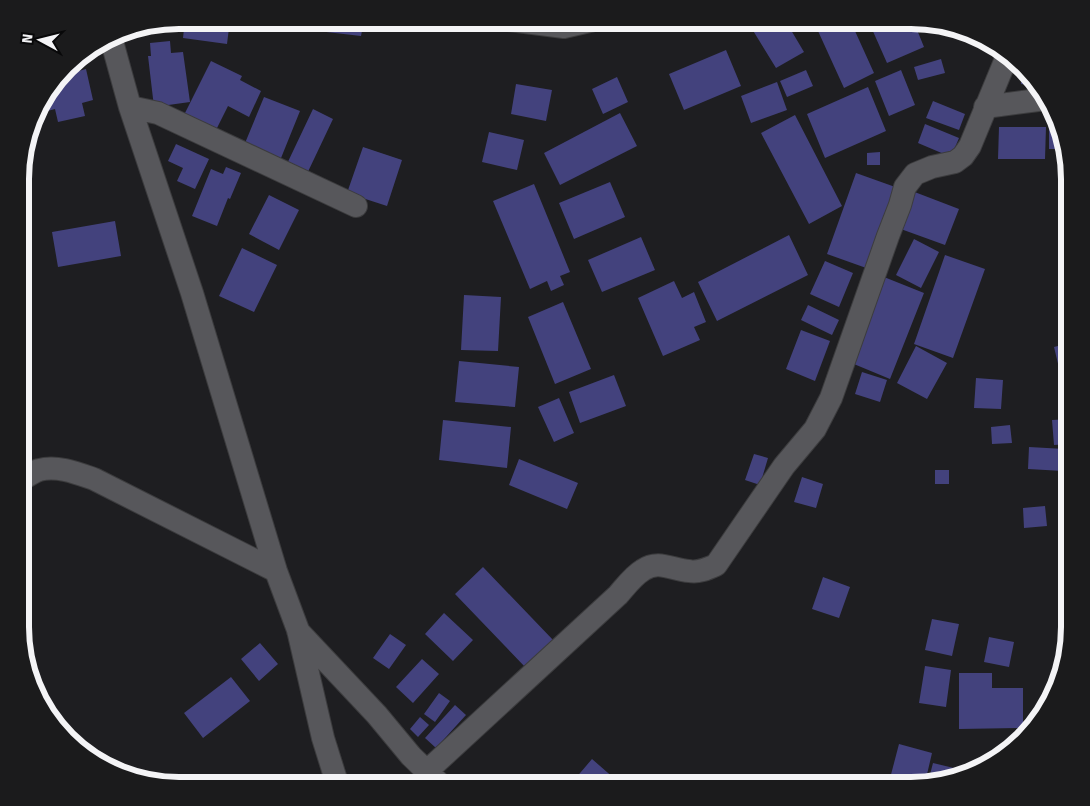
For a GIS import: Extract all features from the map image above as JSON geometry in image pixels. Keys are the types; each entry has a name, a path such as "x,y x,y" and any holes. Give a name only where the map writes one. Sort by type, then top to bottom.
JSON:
{"street":[{"path":"113,44 130,107 192,293 276,571 298,630 323,738 335,777"},
{"path":"436,777 644,568 658,564 689,572 702,571 716,565 784,466 815,429 831,398 905,187 916,174 932,167 955,162 963,156 970,146 1005,62"},
{"path":"986,107 1038,100"},
{"path":"130,107 158,113 356,206"},
{"path":"29,474 39,470 71,470 94,479 276,571"},
{"path":"298,630 377,714 411,756 434,777"}],"building":[{"path":"184,29 229,29 227,44 183,38"},
{"path":"309,29 362,29 361,36"},
{"path":"752,29 790,29 804,52 776,68"},
{"path":"817,29 854,29 874,73 844,88"},
{"path":"872,29 917,29 924,47 887,63"},
{"path":"170,41 171,53 183,52 190,102 154,107 148,56 151,56 150,43"},
{"path":"726,50 741,86 684,110 669,74"},
{"path":"941,59 945,73 918,80 914,67"},
{"path":"211,61 242,76 240,80 261,91 249,117 228,106 214,134 182,119"},
{"path":"86,69 93,100 82,103 85,116 58,122 55,109 45,112 54,95 66,80 75,71"},
{"path":"806,70 813,86 787,97 780,81"},
{"path":"901,70 915,105 889,116 875,81"},
{"path":"617,77 628,102 603,114 592,89"},
{"path":"1022,78 1028,85 1021,84"},
{"path":"777,82 787,110 751,123 741,96"},
{"path":"516,84 552,90 546,121 511,114"},
{"path":"868,87 886,131 825,158 807,114"},
{"path":"264,97 300,111 279,163 243,148"},
{"path":"933,101 965,114 959,130 926,118"},
{"path":"313,109 333,119 305,178 285,168"},
{"path":"620,113 637,146 560,185 544,153"},
{"path":"795,115 842,206 809,224 761,133"},
{"path":"1049,120 1058,149 1049,149"},
{"path":"925,124 959,138 951,157 918,143"},
{"path":"999,127 1046,127 1045,159 998,159"},
{"path":"489,132 524,140 517,170 482,162"},
{"path":"176,144 209,159 195,189 177,181 183,168 168,161"},
{"path":"363,147 402,160 387,206 347,193"},
{"path":"880,152 880,165 867,165 867,153"},
{"path":"226,167 241,173 230,199 228,198 217,226 192,216 211,169 223,174"},
{"path":"856,173 898,188 869,269 827,254"},
{"path":"610,182 625,217 574,239 559,203"},
{"path":"534,184 570,272 560,276 564,285 551,291 547,281 530,289 493,201"},
{"path":"912,191 959,209 945,245 898,228"},
{"path":"269,195 299,210 279,250 249,234"},
{"path":"115,221 121,256 58,267 52,232"},
{"path":"789,235 808,275 717,321 698,282"},
{"path":"641,237 655,270 602,292 588,260"},
{"path":"914,239 939,252 921,288 896,275"},
{"path":"242,248 277,265 254,312 219,296"},
{"path":"945,255 985,269 953,358 914,344"},
{"path":"825,261 853,273 839,307 810,294"},
{"path":"884,277 924,293 890,379 849,362"},
{"path":"674,281 682,298 694,292 706,322 694,327 700,340 663,356 638,298"},
{"path":"464,295 501,297 498,351 461,350"},
{"path":"563,302 591,369 555,384 528,317"},
{"path":"808,305 839,320 832,335 801,320"},
{"path":"801,330 830,341 815,381 786,369"},
{"path":"1061,345 1061,372 1060,372 1054,347"},
{"path":"916,346 947,363 927,399 897,383"},
{"path":"459,361 519,367 515,407 455,402"},
{"path":"862,372 887,380 880,402 855,394"},
{"path":"614,375 626,406 580,423 569,392"},
{"path":"976,378 1003,380 1001,409 974,408"},
{"path":"559,398 574,433 554,442 538,407"},
{"path":"443,420 511,427 507,468 439,460"},
{"path":"1052,420 1061,420 1061,445 1054,445"},
{"path":"1010,425 1012,443 992,444 991,427"},
{"path":"1029,447 1061,449 1061,471 1028,469"},
{"path":"754,454 768,458 760,485 745,480"},
{"path":"519,459 578,483 567,509 509,485"},
{"path":"935,470 949,470 949,484 935,484"},
{"path":"802,477 823,484 816,508 794,502"},
{"path":"1045,506 1047,526 1024,528 1023,508"},
{"path":"483,567 554,641 526,668 455,594"},
{"path":"823,577 850,587 839,618 812,609"},
{"path":"444,613 473,640 453,661 425,634"},
{"path":"932,619 959,624 952,656 925,650"},
{"path":"390,634 406,645 389,669 373,658"},
{"path":"989,637 1014,642 1009,667 984,662"},
{"path":"260,643 278,664 259,681 241,659"},
{"path":"422,659 439,674 413,703 396,687"},
{"path":"925,666 951,670 946,707 919,703"},
{"path":"959,673 992,673 992,688 1023,688 1022,728 959,729"},
{"path":"231,677 250,701 203,738 184,713"},
{"path":"439,693 450,701 435,722 424,714"},
{"path":"455,705 466,715 436,748 425,738"},
{"path":"420,717 429,725 418,737 410,729"},
{"path":"899,744 932,753 927,776 890,777"},
{"path":"592,759 613,777 577,777"},
{"path":"933,763 958,769 941,774 930,776"}]}
